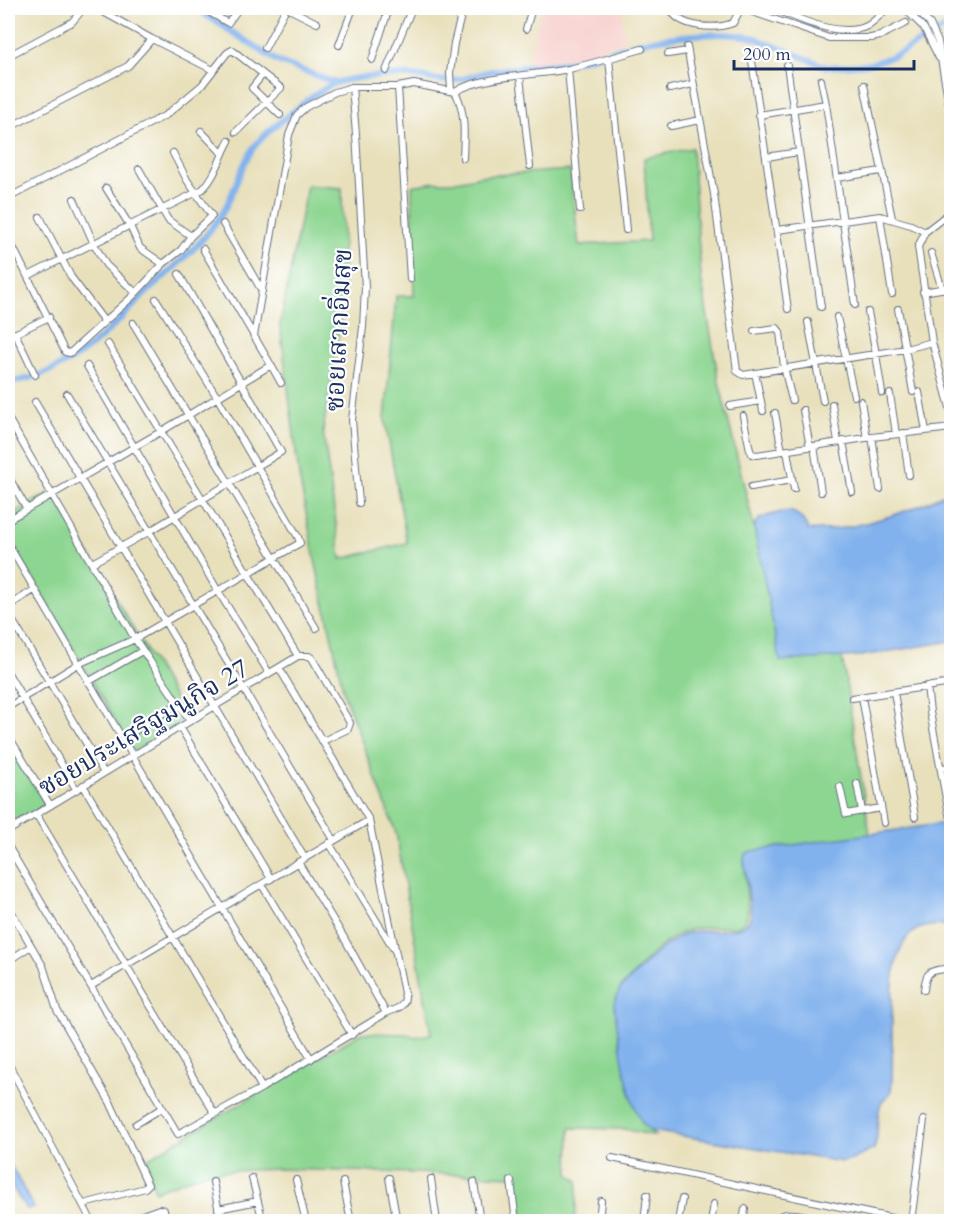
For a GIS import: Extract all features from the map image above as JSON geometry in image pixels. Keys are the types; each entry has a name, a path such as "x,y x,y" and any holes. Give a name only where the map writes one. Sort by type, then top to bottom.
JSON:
{"street":[{"path":"8,56 72,22 84,8"},
{"path":"96,8 213,70"},
{"path":"202,8 228,23 239,8"},
{"path":"265,48 286,8 317,23"},
{"path":"339,45 353,8"},
{"path":"372,60 389,8"},
{"path":"386,71 411,8"},
{"path":"463,8 454,43 450,73 453,91 461,101 463,158"},
{"path":"526,29 532,8"},
{"path":"670,8 678,19 703,26 727,26 733,23 741,8 829,38 871,38 906,23"},
{"path":"772,8 829,29 852,29 867,26 888,8"},
{"path":"904,8 927,26"},
{"path":"914,8 927,26 942,63 951,121"},
{"path":"8,128 128,66 152,39"},
{"path":"254,336 289,135 297,115 306,107 335,92 352,87 398,87 414,84 453,91 471,85 568,69 642,49"},
{"path":"668,54 687,49 719,227 735,366 741,374 906,349 932,342"},
{"path":"8,198 165,115 202,85 227,53 232,50 281,87 268,103 236,132"},
{"path":"751,54 788,309"},
{"path":"609,59 626,230"},
{"path":"787,65 821,308"},
{"path":"568,69 580,210"},
{"path":"263,74 251,87 280,115"},
{"path":"520,76 530,166"},
{"path":"821,80 855,305"},
{"path":"670,89 693,84"},
{"path":"864,85 891,218"},
{"name":"ซอยเสวกอิ่มสุข","path":"352,87 365,287 363,327 352,420 359,503"},
{"path":"398,87 410,279"},
{"path":"759,115 826,104"},
{"path":"671,126 700,120"},
{"path":"201,131 222,153"},
{"path":"28,276 196,194 210,182 222,153 230,141"},
{"path":"766,157 799,152"},
{"path":"8,237 65,352 68,353 136,293 163,264 181,250 191,236 212,216 196,194 173,153"},
{"path":"139,169 168,220 191,236"},
{"path":"837,178 881,171"},
{"path":"106,188 130,226 140,248 163,264"},
{"path":"74,199 106,265 136,293"},
{"path":"951,211 925,232 918,247 932,342 951,415"},
{"path":"777,230 880,216 891,218 925,232"},
{"path":"880,216 892,294"},
{"path":"39,217 77,287 104,321"},
{"path":"224,224 262,292"},
{"path":"202,249 281,383"},
{"path":"931,253 942,289"},
{"path":"92,563 231,483 281,451 178,274"},
{"path":"923,292 951,287"},
{"path":"8,707 78,664 135,639 298,545 300,541 258,466 156,298"},
{"path":"898,309 926,431"},
{"path":"868,312 882,393"},
{"path":"8,336 49,317"},
{"path":"837,317 854,396"},
{"path":"808,322 823,401"},
{"path":"134,323 316,628"},
{"path":"754,331 779,329 784,367 792,400"},
{"path":"15,333 35,375"},
{"path":"108,344 298,656 312,658 350,723 348,729 323,741"},
{"path":"8,520 162,431 270,365"},
{"path":"87,366 176,515 218,591 269,673"},
{"path":"756,372 763,411"},
{"path":"68,394 243,689 396,954"},
{"path":"890,394 909,475"},
{"path":"730,406 760,400"},
{"path":"861,401 880,489"},
{"path":"35,402 304,857"},
{"path":"832,404 852,492"},
{"path":"803,410 821,492"},
{"path":"776,413 794,489"},
{"path":"743,416 752,454 757,455 951,428"},
{"path":"8,422 142,651 190,721"},
{"path":"8,476 27,509"},
{"path":"751,487 792,480"},
{"path":"8,544 311,1059"},
{"path":"8,606 34,590"},
{"path":"8,613 104,773"},
{"path":"88,682 142,651"},
{"name":"ซอยประเสริฐมนูกิจ 27","path":"8,831 298,656"},
{"path":"8,846 178,1134 262,1088 386,1013 402,1006 405,1003 369,820 279,668"},
{"path":"8,674 76,789"},
{"path":"852,698 951,684"},
{"path":"927,686 930,712 949,802 949,814"},
{"path":"894,692 915,817"},
{"path":"862,697 884,823"},
{"path":"122,739 178,704"},
{"path":"180,727 271,879"},
{"path":"8,735 50,806"},
{"path":"941,768 951,767"},
{"path":"857,784 862,811"},
{"path":"83,785 262,1088"},
{"path":"840,787 846,814 881,808"},
{"path":"36,814 215,1114"},
{"path":"90,986 369,820"},
{"path":"298,862 344,936 386,1013"},
{"path":"262,885 352,1035"},
{"path":"8,906 45,972 57,1010 110,1102 148,1185 145,1188 84,1204"},
{"path":"8,961 31,946"},
{"path":"924,990 925,976 928,973 951,968"},
{"path":"8,1063 91,1220"},
{"path":"136,1124 162,1108"},
{"path":"612,1158 911,1221 924,1120"},
{"path":"252,1178 263,1221"},
{"path":"388,1178 397,1221"},
{"path":"431,1179 437,1221"},
{"path":"296,1180 306,1221"},
{"path":"511,1181 516,1221"},
{"path":"213,1182 221,1221"},
{"path":"343,1182 351,1221"},
{"path":"474,1182 480,1221"},
{"path":"644,1221 647,1195"},
{"path":"678,1221 682,1199"},
{"path":"218,1209 258,1201"},
{"path":"599,1221 601,1201"},
{"path":"711,1221 714,1204"},
{"path":"123,1221 159,1209 164,1210 166,1221"},
{"path":"743,1221 745,1209"},
{"path":"777,1221 786,1213 814,1218 817,1221"}],"shaded area":[{"path":"542,8 622,8 624,41 584,55 527,65"}],"green space":[{"path":"692,148 701,278 719,382 754,527 780,660 842,657 870,835 752,851 745,854 748,912 745,921 736,927 693,929 672,938 644,962 620,988 647,1128 655,1136 624,1129 570,1128 569,1174 578,1181 575,1221 523,1221 516,1176 280,1169 207,1172 155,1191 145,1160 361,1033 406,1034 416,1037 431,1034 396,833 344,694 299,476 280,325 307,185 342,188 344,297 323,431 341,559 407,543 385,420 396,296 414,296 412,186 481,176 570,170 579,245 649,241 644,158"},
{"path":"52,491 187,719 133,752 8,536 8,516"},
{"path":"8,741 46,805 8,827"}],"water":[{"path":"951,492 951,641 861,656 780,661 754,527 759,519 788,511 799,516 808,530 836,529 899,513"},
{"path":"951,822 951,925 931,926 916,930 902,946 893,985 891,1090 879,1109 874,1149 852,1160 842,1162 651,1131 643,1123 630,1092 614,1003 620,989 676,939 693,932 735,929 749,921 751,914 745,854 752,851"},
{"path":"8,1160 34,1208 26,1209 8,1180"}],"waterway":[{"path":"195,8 277,61 336,83"},
{"path":"8,382 41,375 56,368 81,354 100,339 185,257 215,224 231,196 245,162 260,140 305,102 336,83 395,75 445,81 457,80 492,71 573,62 647,41 712,34 755,38 827,67 870,64 896,55 952,24"}]}
